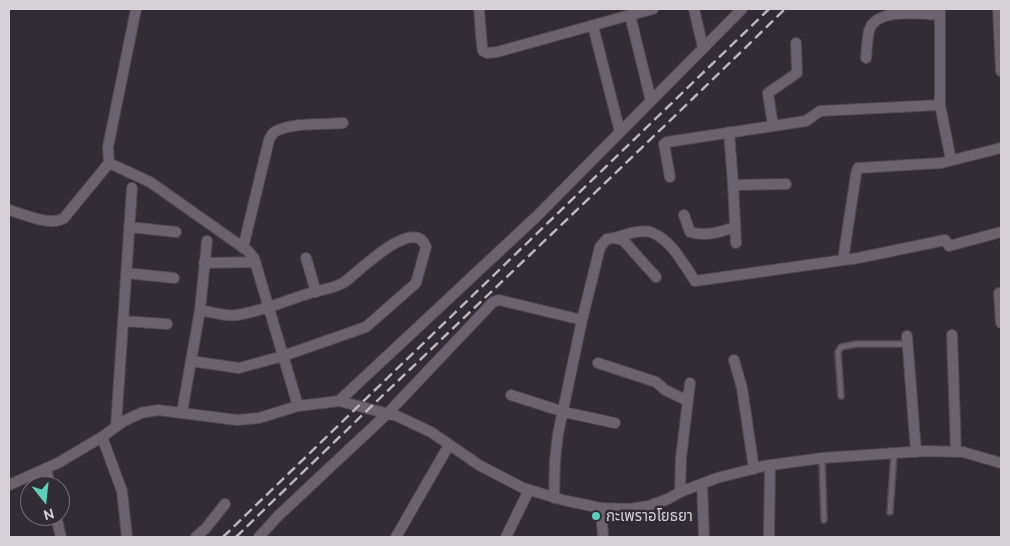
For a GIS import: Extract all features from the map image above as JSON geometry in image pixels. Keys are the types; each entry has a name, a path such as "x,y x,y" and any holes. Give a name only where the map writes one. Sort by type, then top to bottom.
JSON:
{"street":[{"path":"9,210 52,222 60,220 64,218 109,163 108,147 136,9"},
{"path":"479,9 482,46 483,50 487,53 497,52 653,9"},
{"path":"694,9 704,48"},
{"path":"339,401 536,217 742,9"},
{"path":"998,9 1001,71"},
{"path":"866,58 869,29 876,20 895,14 940,12 940,105 952,160"},
{"path":"630,15 651,100"},
{"path":"593,26 620,132"},
{"path":"773,126 768,93 797,73 796,43"},
{"path":"670,177 664,144 667,142 806,121 820,111 940,105"},
{"path":"243,248 272,134 293,126 343,123"},
{"path":"729,132 736,243"},
{"path":"843,260 857,169 864,166 941,163 1001,148"},
{"path":"109,163 150,182 243,248 254,258 298,406"},
{"path":"733,183 738,185 786,184"},
{"path":"116,426 132,188"},
{"path":"684,215 690,232 698,234 713,234 735,227"},
{"path":"129,227 176,232"},
{"path":"554,498 558,434 582,320 600,247 607,240 637,232 652,232 669,245 695,281 843,260 945,240 950,246 1001,232"},
{"path":"191,361 239,368 284,356 366,327 416,283 426,247 424,242 414,237 402,239 378,254 342,284 236,316 200,310"},
{"path":"614,238 623,240 656,277"},
{"path":"182,412 200,310 207,241"},
{"path":"306,258 316,292"},
{"path":"204,263 255,262"},
{"path":"126,273 174,278"},
{"path":"999,293 1001,323"},
{"path":"259,537 278,516 388,413 496,300 582,320"},
{"path":"123,321 167,324"},
{"path":"952,335 956,452"},
{"path":"907,340 916,452"},
{"path":"734,360 742,388 754,469"},
{"path":"598,363 656,382 665,390 688,402"},
{"path":"680,492 681,458 690,383"},
{"path":"511,395 564,412 615,424"},
{"path":"9,485 46,468 102,437 124,421 141,413 158,410 237,420 258,418 298,406 339,401 397,416 431,432 479,465 529,490 554,498 601,508 630,509 649,506 668,500 680,492 717,478 770,465 822,458 916,452 956,452 1001,463"},
{"path":"102,437 122,490 127,537"},
{"path":"396,537 449,445"},
{"path":"770,465 770,537"},
{"path":"46,468 48,476"},
{"path":"702,484 704,537"},
{"path":"506,537 529,490"},
{"path":"196,537 206,528 225,504"},
{"path":"601,508 603,537"}],"lane":[{"path":"841,396 838,352 841,347 907,340"},
{"path":"890,512 894,454"},
{"path":"822,458 824,520"}],"railway":[{"path":"223,537 769,9"},
{"path":"236,537 785,9"}],"place":[{"name":"กะเพราอโยธยา","path":"596,516"}]}
